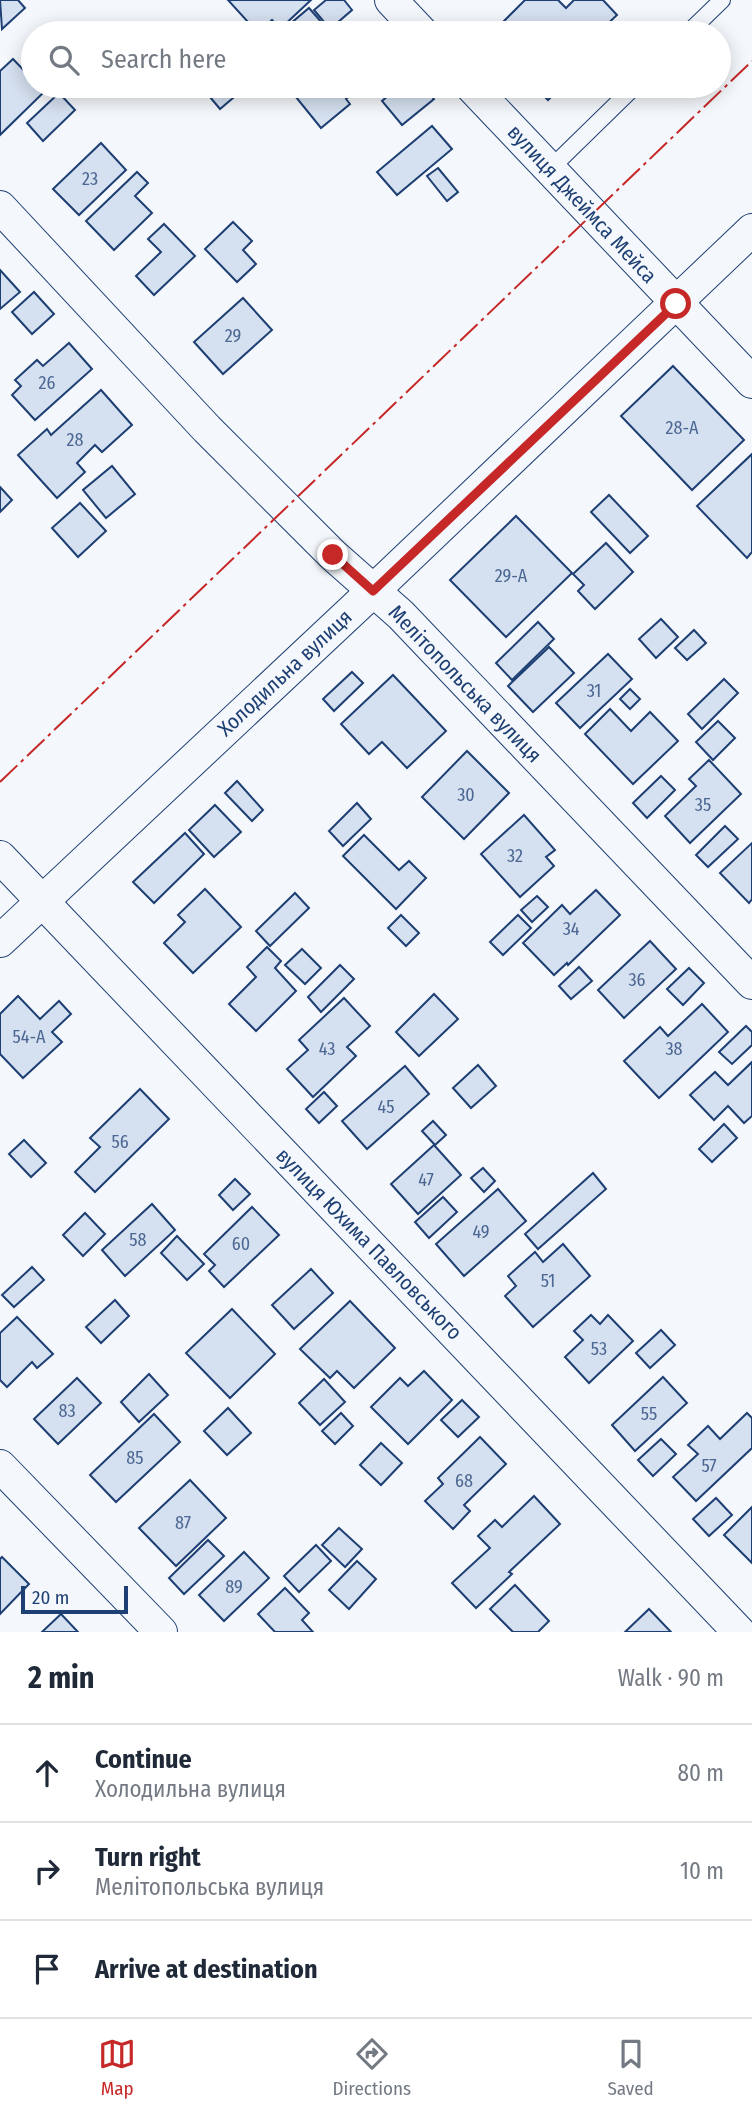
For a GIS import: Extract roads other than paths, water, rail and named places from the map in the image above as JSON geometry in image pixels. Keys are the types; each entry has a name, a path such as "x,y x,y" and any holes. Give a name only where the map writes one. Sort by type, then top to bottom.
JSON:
{"street":[{"path":"391,0 411,21"},
{"name":"вулиця Джеймса Мейса","path":"482,98 752,382"},
{"name":"Мелітопольська вулиця","path":"0,207 207,429 333,555 401,615 752,983"},
{"name":"Холодильна вулиця","path":"0,941 752,230"},
{"name":"вулиця Юхима Павловського","path":"0,857 739,1632"},
{"path":"0,1466 161,1632"}],"lane":[{"path":"700,21 722,0"},
{"path":"550,169 623,98"}]}
